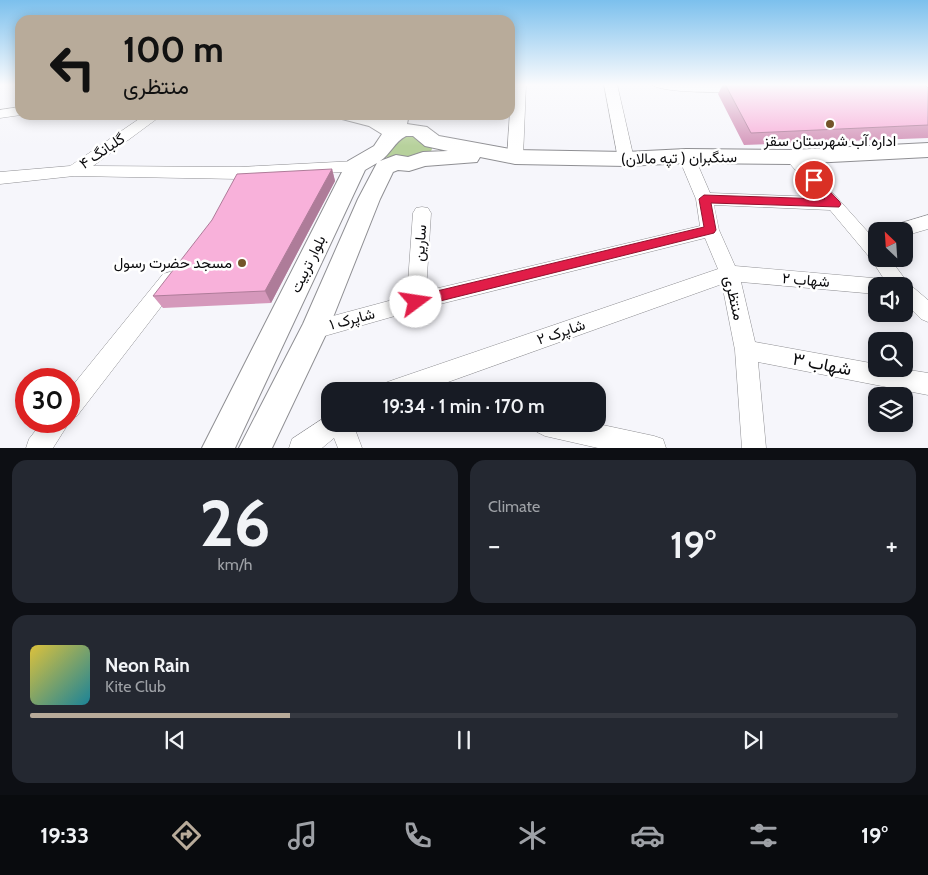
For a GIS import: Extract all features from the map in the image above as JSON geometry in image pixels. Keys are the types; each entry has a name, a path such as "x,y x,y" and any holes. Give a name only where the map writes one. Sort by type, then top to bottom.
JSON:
{"street":[{"path":"515,157 518,105"},
{"path":"614,105 626,159"},
{"path":"0,114 15,112"},
{"name":"گلبانگ ۴","path":"74,171 148,120"},
{"path":"0,178 74,171 239,173 356,166 393,140 403,130 419,131 428,150 409,164 393,140 376,122 369,120"},
{"name":"بلوار تربیت","path":"256,448 314,330 369,199 385,167 393,140"},
{"name":"سنگبران ( تپه مالان)","path":"428,150 515,157 626,159 686,156 792,157 928,150"},
{"name":"منتظری","path":"686,156 704,199 710,230 729,273 746,350 754,448"},
{"path":"792,157 868,239"},
{"name":"بلوار تربیت","path":"218,448 356,166"},
{"path":"230,191 239,173"},
{"path":"704,199 836,204"},
{"name":"سارین","path":"416,302 422,213"},
{"path":"913,226 928,222"},
{"name":"شاپرک ۱","path":"314,330 416,302 710,230"},
{"path":"80,394 182,264"},
{"name":"شهاب ۲","path":"729,273 868,285"},
{"name":"شاپرک ۲","path":"420,382 729,273"},
{"path":"913,299 928,313"},
{"name":"شهاب ۳","path":"746,350 928,384"},
{"path":"301,448 323,432"},
{"path":"344,432 350,448"},
{"path":"581,432 654,448"},
{"path":"38,448 49,433"}],"green space":[{"path":"403,130 433,143 428,155 416,160 409,160 388,159 384,155"}],"building":[{"path":"736,105 928,105 928,125 751,133"},
{"name":"مسجد حضرت رسول","path":"332,169 265,291 153,296 212,220 237,174"}],"place":[{"name":"اداره آب شهرستان سقز","path":"830,124"},
{"name":"مسجد حضرت رسول","path":"242,263"}],"route":[{"path":"416,302 710,230 704,199 836,204 814,180"}]}
